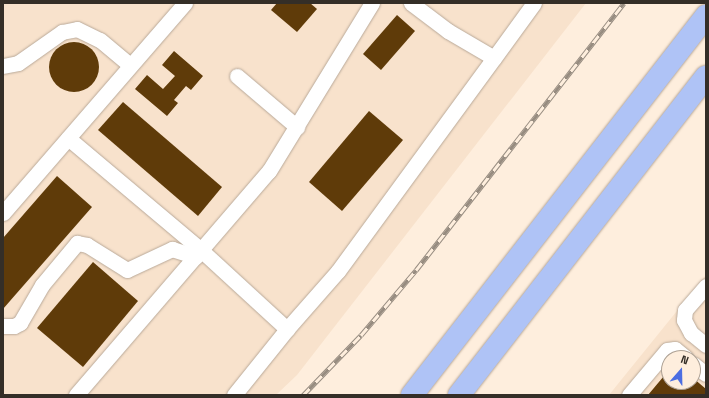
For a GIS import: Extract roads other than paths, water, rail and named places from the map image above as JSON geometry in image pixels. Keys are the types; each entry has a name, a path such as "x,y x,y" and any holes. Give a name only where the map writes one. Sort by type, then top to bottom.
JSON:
{"highway":[{"path":"412,395 706,16"},
{"path":"460,394 706,76"},
{"path":"404,395 533,238"}],"lane":[{"path":"3,213 185,3"},
{"path":"76,395 269,171 372,3"},
{"path":"411,3 448,31 494,58"},
{"path":"234,395 287,329 338,271 534,3"},
{"path":"3,66 18,63 62,32 77,29 100,40 130,66"},
{"path":"237,76 297,127"},
{"path":"68,138 198,254 287,329"},
{"path":"3,326 14,326 20,323 42,285 77,244 87,245 128,270 172,249 198,254"},
{"path":"706,286 685,310 684,320 692,333 706,345"},
{"path":"629,395 661,357"}],"railway":[{"path":"303,395 361,335 416,270 624,3"}]}
